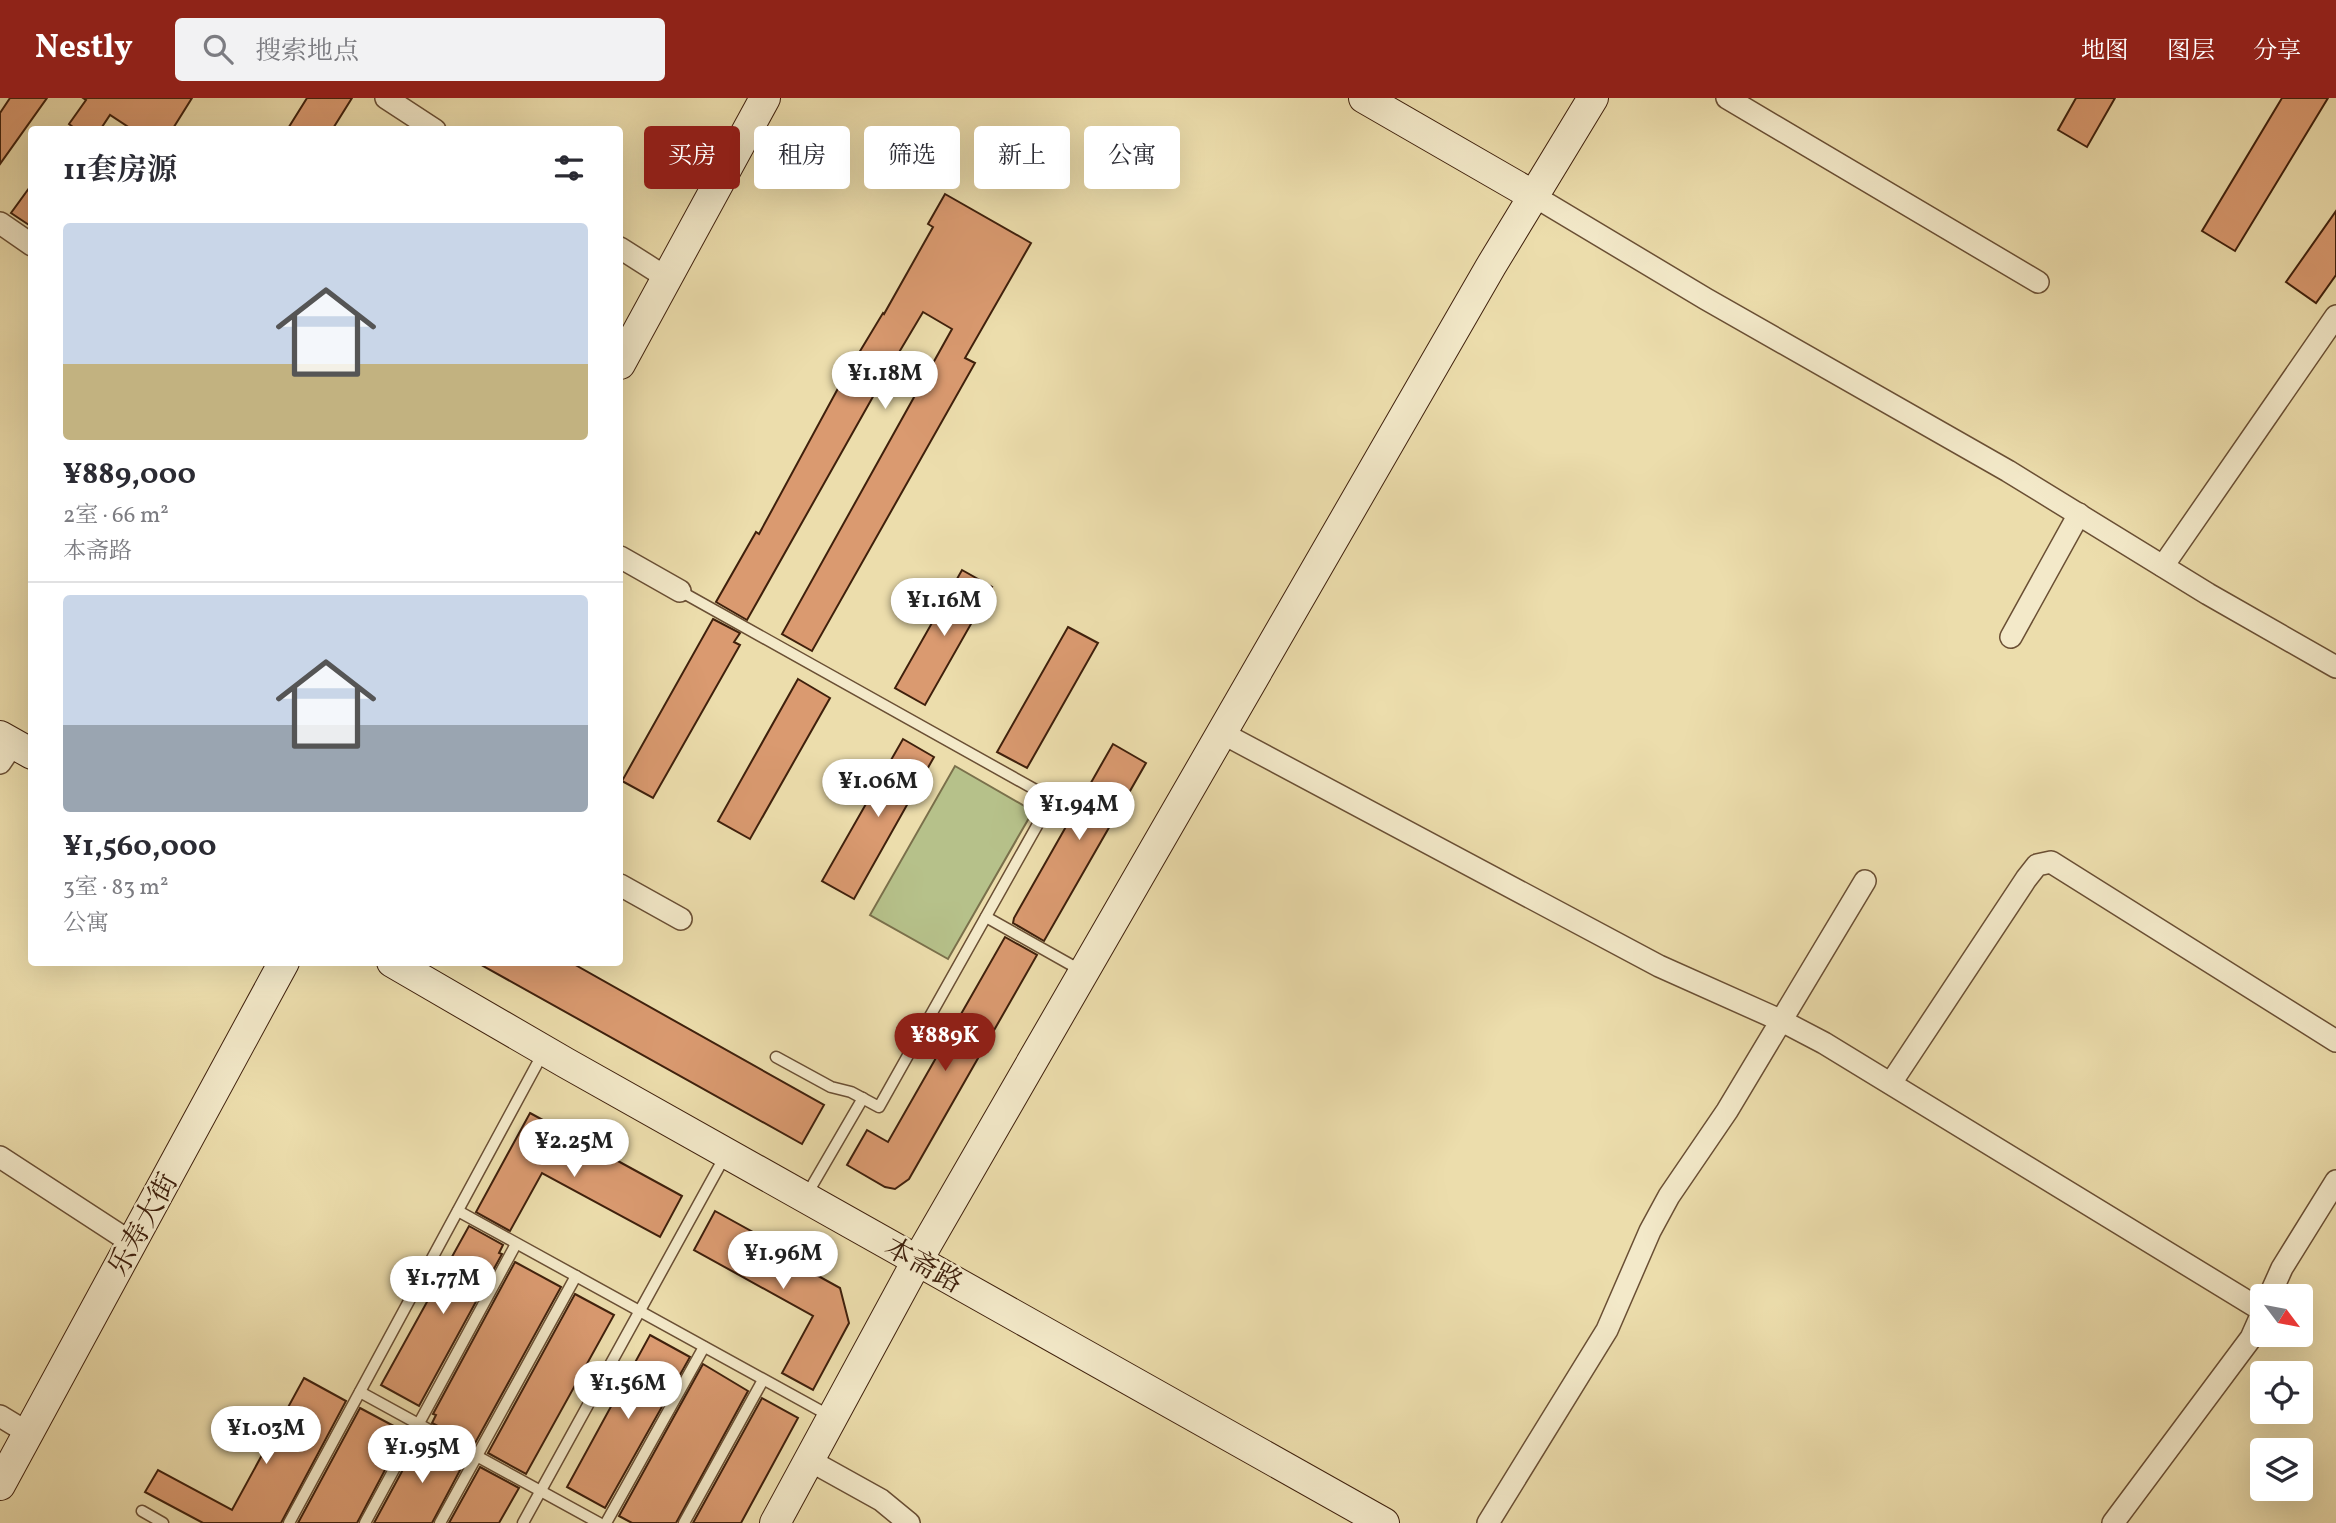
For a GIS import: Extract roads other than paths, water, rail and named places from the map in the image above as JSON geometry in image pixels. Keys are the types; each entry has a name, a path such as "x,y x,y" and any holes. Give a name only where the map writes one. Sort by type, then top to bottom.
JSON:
{"street":[{"path":"386,98 429,126"},
{"path":"623,359 765,98"},
{"path":"1364,98 1534,195 1706,299 2008,471 2336,667"},
{"path":"775,1523 917,1261 1534,195 1593,98"},
{"path":"1727,98 2038,282"},
{"path":"0,222 28,242"},
{"path":"623,249 667,278"},
{"path":"2163,566 2336,316"},
{"path":"2011,637 2079,514"},
{"path":"623,559 680,591"},
{"path":"1222,733 1659,966 1782,1021 1824,1043 2250,1303"},
{"path":"1891,1083 2026,879 2037,865 2051,862 2336,1041"},
{"path":"1488,1523 1607,1330 1650,1231 1670,1196 1727,1111 1865,881"},
{"path":"623,887 681,919"},
{"name":"乐寿大街","path":"0,1485 282,966"},
{"name":"本斋路","path":"399,966 1384,1523"},
{"path":"0,1157 132,1243"},
{"path":"2275,1284 2336,1181"},
{"path":"2113,1523 2250,1339"},
{"path":"0,1416 28,1433"},
{"path":"809,1460 881,1500 909,1523"}],"lane":[{"path":"680,591 1052,799 879,1107 851,1092 831,1087 776,1057"},
{"path":"986,917 1084,972"},
{"path":"289,1523 545,1051"},
{"path":"805,1198 863,1098"},
{"path":"523,1523 726,1153"},
{"path":"458,1211 832,1418"},
{"path":"365,1523 516,1244"},
{"path":"440,1523 576,1276"},
{"path":"606,1523 704,1347"},
{"path":"684,1523 763,1380"},
{"path":"360,1392 599,1523"},
{"path":"142,1511 163,1523"}]}
